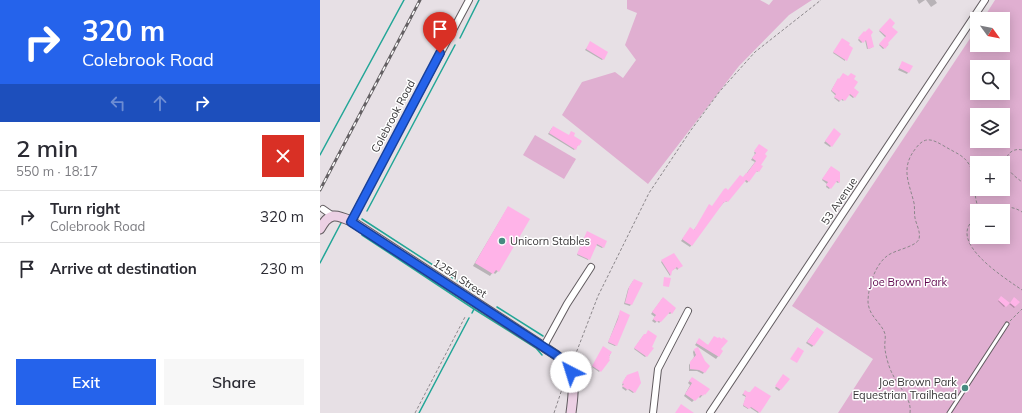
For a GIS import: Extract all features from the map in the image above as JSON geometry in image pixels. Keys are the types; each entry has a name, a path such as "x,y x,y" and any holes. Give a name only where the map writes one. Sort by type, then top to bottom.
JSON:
{"street":[{"name":"Colebrook Road","path":"351,222 469,0"},
{"name":"53 Avenue","path":"710,413 985,0"},
{"name":"125A Street","path":"323,209 330,217 341,217 351,222 544,346 562,359 570,370"},
{"path":"320,229 330,217"},
{"path":"544,346 567,304 591,267"},
{"path":"653,413 658,369 688,312"},
{"path":"570,370 574,382 571,413"}],"lane":[{"path":"949,413 1007,324"}],"path":[{"path":"554,413 562,385 576,357 586,326 602,289 649,194 691,130 720,91 755,52 821,0"},
{"path":"910,413 911,409 907,397 890,369 885,350 885,334 870,313 868,303 870,288 874,276 883,259 888,255 911,245 919,238 914,204 906,175 908,163 913,152 920,143 927,140 933,140 966,159 972,166 975,180 976,204"},
{"path":"1022,150 1019,149 1012,151 1008,155 1006,165 1008,170 1022,182"},
{"path":"1010,207 1018,209 1022,212"},
{"path":"970,225 968,229 969,244 984,263 1022,290"},
{"path":"1007,324 1022,309"},
{"path":"415,413 465,317"}],"green space":[{"path":"627,0 760,0 769,5 773,0 812,0 789,15 739,66 648,184 562,115 582,82 615,72 623,78 636,60 625,45 637,13 627,9"},
{"name":"Joe Brown Park","path":"995,0 1022,0 1022,413 838,413 873,359 792,306 970,39 970,52 1010,52 1010,12 987,12"},
{"path":"535,135 576,159 564,179 523,155"}],"building":[{"path":"890,18 895,23 892,27 898,32 888,43 889,44 885,49 879,44 886,36 879,30"},
{"path":"869,28 873,32 871,35 874,47 868,49 866,40 863,43 858,38"},
{"path":"842,38 850,43 849,45 853,48 847,61 833,52"},
{"path":"590,41 608,52 604,60 586,49"},
{"path":"902,61 913,66 909,73 899,68"},
{"path":"843,73 848,76 851,73 856,76 854,79 858,82 854,88 859,92 855,98 850,94 845,101 842,99 840,101 834,97 836,94 832,91 832,89 838,78 839,79"},
{"path":"553,126 569,135 571,131 575,133 574,136 582,141 576,150 549,133"},
{"path":"834,128 841,134 832,147 825,141"},
{"path":"759,144 768,150 765,154 767,156 761,165 763,166 759,172 757,171 749,182 746,180 728,202 724,202 692,246 682,239 690,227 694,230 709,204 712,206 724,189 726,188 728,190 740,175 743,177 747,173 756,161 752,158 756,153 754,151"},
{"path":"831,166 840,172 840,183 837,181 831,189 826,185 828,182 822,179"},
{"name":"Unicorn Stables","path":"508,206 530,219 499,272 496,270 493,274 475,263"},
{"path":"587,231 607,241 604,248 597,244 590,260 577,254"},
{"path":"674,253 683,266 678,269 677,267 672,271 671,276 661,260"},
{"path":"664,277 671,278 669,287 663,286"},
{"path":"634,279 643,283 632,305 625,303 629,287"},
{"path":"1001,296 1010,303 1006,307 998,300"},
{"path":"663,297 676,308 672,314 670,312 661,322 657,322 653,319 656,315 652,312"},
{"path":"1014,297 1020,302 1015,307 1010,303"},
{"path":"620,310 630,315 617,346 608,342 618,319"},
{"path":"817,327 824,332 814,346 807,342"},
{"path":"648,330 657,336 652,347 654,348 647,357 634,348"},
{"path":"714,336 722,339 723,337 728,341 721,349 723,351 719,357 696,343 699,338 708,345"},
{"path":"603,346 612,352 609,356 610,360 601,372 592,366"},
{"path":"698,347 705,361 710,366 705,373 699,370 690,369 690,362 696,355 694,349"},
{"path":"798,347 804,351 797,363 790,359"},
{"path":"638,371 641,383 635,393 622,386 624,384 622,383 627,375"},
{"path":"783,374 790,379 781,390 775,386"},
{"path":"692,377 710,389 705,395 701,395 695,401 685,394 692,383 689,381"},
{"path":"755,386 771,396 760,413 751,407 749,409 743,405 746,396 743,394 745,390 750,392"},
{"path":"681,404 694,413 675,413"}],"waterway":[{"path":"320,155 404,0"},
{"path":"460,38 479,0"},
{"path":"367,211 455,45"},
{"path":"362,219 484,298"},
{"path":"320,263 341,223"},
{"path":"362,235 536,348 542,355"},
{"path":"497,307 543,336"},
{"path":"472,313 474,309"},
{"path":"419,413 469,318"}],"railway":[{"path":"320,190 420,0"}],"place":[{"name":"Unicorn Stables","path":"502,241"},
{"name":"Joe Brown Park Equestrian Trailhead","path":"965,388"}],"route":[{"path":"440,53 351,222 562,359 571,372"}]}
